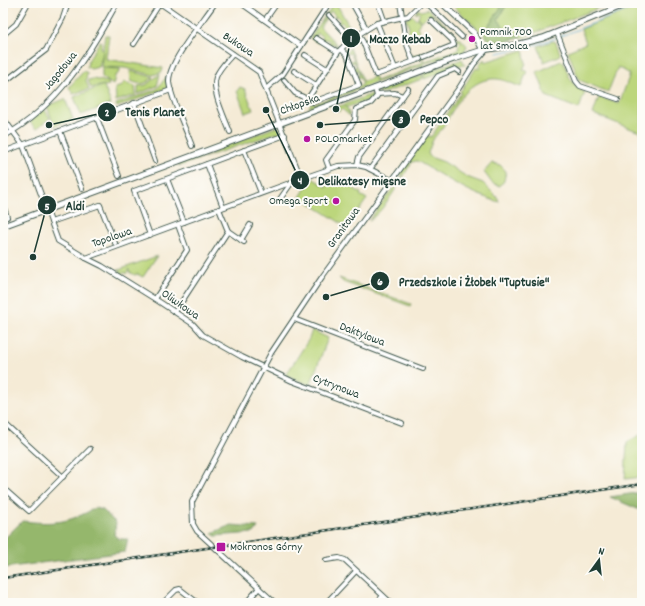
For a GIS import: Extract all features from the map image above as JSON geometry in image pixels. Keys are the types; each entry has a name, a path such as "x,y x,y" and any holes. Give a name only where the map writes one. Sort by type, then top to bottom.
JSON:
{"street":[{"path":"3,35 16,24 28,3"},
{"path":"3,82 46,50 63,18 68,3"},
{"name":"Jagodowa","path":"3,137 32,118 69,82 93,46 117,3"},
{"path":"134,44 160,3"},
{"name":"Bukowa","path":"160,3 256,69 261,74 297,168"},
{"path":"192,146 170,90 169,78 172,66 215,3"},
{"path":"241,3 302,46"},
{"path":"265,20 277,3"},
{"path":"267,88 283,74 329,3"},
{"path":"352,3 366,28"},
{"path":"378,3 384,20"},
{"path":"400,3 406,42 413,61"},
{"path":"307,100 327,69 351,39 366,28 384,20 408,16 421,3"},
{"path":"426,3 460,35 452,40"},
{"path":"442,3 474,33 485,49"},
{"name":"Chłopska","path":"3,226 473,52 524,43 557,33 630,3"},
{"path":"329,16 351,39"},
{"path":"358,34 363,42 376,75 453,46 452,40 431,20"},
{"path":"377,23 395,68"},
{"path":"557,33 576,81 580,86 618,99"},
{"path":"284,80 295,93 307,100 316,101 359,85 347,55 316,38"},
{"name":"Granitowa","path":"275,603 195,529 192,514 194,498 263,368 294,319 391,180 459,88 485,49"},
{"path":"473,52 474,64"},
{"path":"230,132 214,83 218,72 233,54"},
{"path":"305,55 327,69"},
{"path":"370,169 438,76 455,69 459,72"},
{"path":"294,71 316,85"},
{"path":"375,88 377,94"},
{"path":"357,165 359,157 408,89"},
{"path":"3,152 170,90"},
{"path":"377,94 395,93 403,96"},
{"path":"329,168 326,160 355,120 356,110 371,103 377,94"},
{"path":"134,103 155,161"},
{"name":"Topolowa","path":"3,118 23,145 58,241 86,258 329,168 357,165 370,169 391,180"},
{"path":"97,118 119,176"},
{"path":"60,131 82,189"},
{"name":"Topolowa","path":"150,235 134,191 285,135"},
{"path":"244,150 261,194"},
{"path":"207,164 228,231 243,241 250,225"},
{"path":"167,179 184,222"},
{"path":"280,199 290,183"},
{"path":"3,205 7,217"},
{"name":"Topolowa","path":"51,222 100,205 115,243"},
{"path":"156,299 187,250 178,225"},
{"path":"175,312 228,231"},
{"name":"Oliwkowa","path":"86,258 156,299 193,324 203,335 263,368"},
{"name":"Daktylowa","path":"294,319 423,369"},
{"name":"Cytrynowa","path":"263,368 292,381 402,423"},
{"path":"3,422 63,477"},
{"path":"3,488 29,511 90,449"},
{"path":"326,560 343,559 390,603"},
{"path":"326,603 356,571"},
{"path":"246,603 259,588"},
{"path":"163,603 176,590 180,589 198,603"},
{"path":"376,603 383,596"}],"green space":[{"path":"334,3 336,3 353,33 362,28 350,35 351,32 347,28 345,30 343,28 345,26 342,22 339,24 338,22 340,20 336,16 334,18 335,15 331,11 320,27 339,47 347,39 337,50 335,49 337,46 332,43 330,46 328,44 330,41 325,39 323,41 321,40 323,37 317,33 314,39 319,42 318,43 310,38"},
{"path":"450,3 504,3 483,34"},
{"path":"504,3 508,3 498,19 507,30 520,35 521,38 493,44 483,34"},
{"path":"508,3 612,3 521,38 520,35 507,30 498,19"},
{"path":"642,5 642,133 593,114 599,97 619,104 630,74 618,67 608,92 579,80 568,51 586,43 581,29"},
{"path":"418,9 421,11 428,9 454,33 454,35 450,36 452,34 433,15 431,16 429,14 421,22 418,16 420,14 418,12 415,13"},
{"path":"412,15 416,19 418,17 420,23 417,27 420,30 410,40 409,34 406,32 409,31 408,22 405,20"},
{"path":"361,21 363,27 362,28 359,22"},
{"path":"105,35 109,35 106,59 163,68 162,72 153,75 125,68 101,67"},
{"path":"457,38 460,38 467,46 463,53 426,63 426,61 459,49 458,46 461,42 459,40 457,42"},
{"path":"100,41 102,42 101,47 103,52 99,67 91,69 87,67 88,61"},
{"path":"553,41 556,42 560,53 559,56 544,62 538,46"},
{"path":"350,48 363,81 373,78 372,70 376,81 424,62 420,56 415,58 412,56 422,53 424,55 422,56 425,64 309,108 311,103 317,103 363,84 360,77 357,78 359,75 357,70 355,71 354,68 356,67 355,62 352,63 351,61 354,60 351,53 348,54 347,52"},
{"path":"523,50 526,63 523,70 527,71 521,87 498,79 488,79 472,87 459,101 443,128 434,138 428,153 430,157 444,162 467,177 483,183 498,198 499,202 488,199 467,189 417,161 412,162 386,203 369,220 403,175 400,173 427,135 431,137 476,68 479,69 480,67 478,66 484,59 485,62"},
{"path":"462,59 465,65 460,65 424,79 424,73"},
{"path":"561,61 564,63 574,84 580,90 585,92 579,109 546,96 537,72"},
{"path":"102,68 120,69 120,72 115,76 113,85 102,77"},
{"path":"84,71 87,73 86,81 89,89 73,94 69,87"},
{"path":"130,71 153,77 143,84 137,83 131,81"},
{"path":"160,74 157,86 138,94 138,86 146,85"},
{"path":"423,74 422,79 386,92 380,93 379,91 379,89 411,77 416,78"},
{"path":"167,76 167,88 117,107 116,104 157,89"},
{"path":"93,79 108,82 109,85 104,86 111,104 81,115 74,97 104,85 91,88 88,80"},
{"path":"125,82 135,86 136,95 116,101 115,88 120,87"},
{"path":"240,87 245,89 253,110 245,113 237,91"},
{"path":"375,93 370,100 347,107 344,106 347,108 350,116 342,109 339,112 337,107"},
{"path":"65,99 73,119 54,126 47,106"},
{"path":"44,109 50,118 36,129 30,122"},
{"path":"276,127 279,128 281,135 277,136 276,133 179,166 178,163 208,156 222,147"},
{"path":"492,163 500,165 506,171 504,181 500,186 492,183 484,172"},
{"name":"Omega Sport","path":"334,176 361,193 360,195 367,199 347,227 300,197 312,178 327,187"},
{"path":"157,256 143,277 129,272 129,269 126,274 124,272 122,275 119,270 116,271"},
{"path":"339,278 411,304 410,306 343,282"},
{"path":"312,330 328,338 310,385 286,375 309,339"},
{"path":"642,435 642,477 625,479 627,442"},
{"path":"642,492 642,511 610,497"},
{"path":"95,508 103,510 116,523 114,535 119,539 128,539 125,552 3,568 3,540 22,521 59,522 76,517"},
{"path":"231,525 258,527 254,533 215,536 212,533"}],"waterway":[{"path":"561,36 642,4"},
{"path":"531,46 556,38"},
{"path":"497,53 526,47"}],"railway":[{"path":"3,578 642,484"}],"place":[{"name":"Pomnik 700 lat Smolca","path":"472,39"},
{"name":"Maczo Kebab","path":"336,109"},
{"name":"Delikatesy mięsne","path":"266,110"},
{"name":"Tenis Planet","path":"49,125"},
{"name":"Pepco","path":"320,125"},
{"name":"POLOmarket","path":"307,139"},
{"name":"Omega Sport","path":"336,201"},
{"name":"Aldi","path":"33,257"},
{"name":"Przedszkole i Żłobek \"Tuptusie\"","path":"326,297"},
{"name":"Mokronos Górny","path":"221,547"}]}
